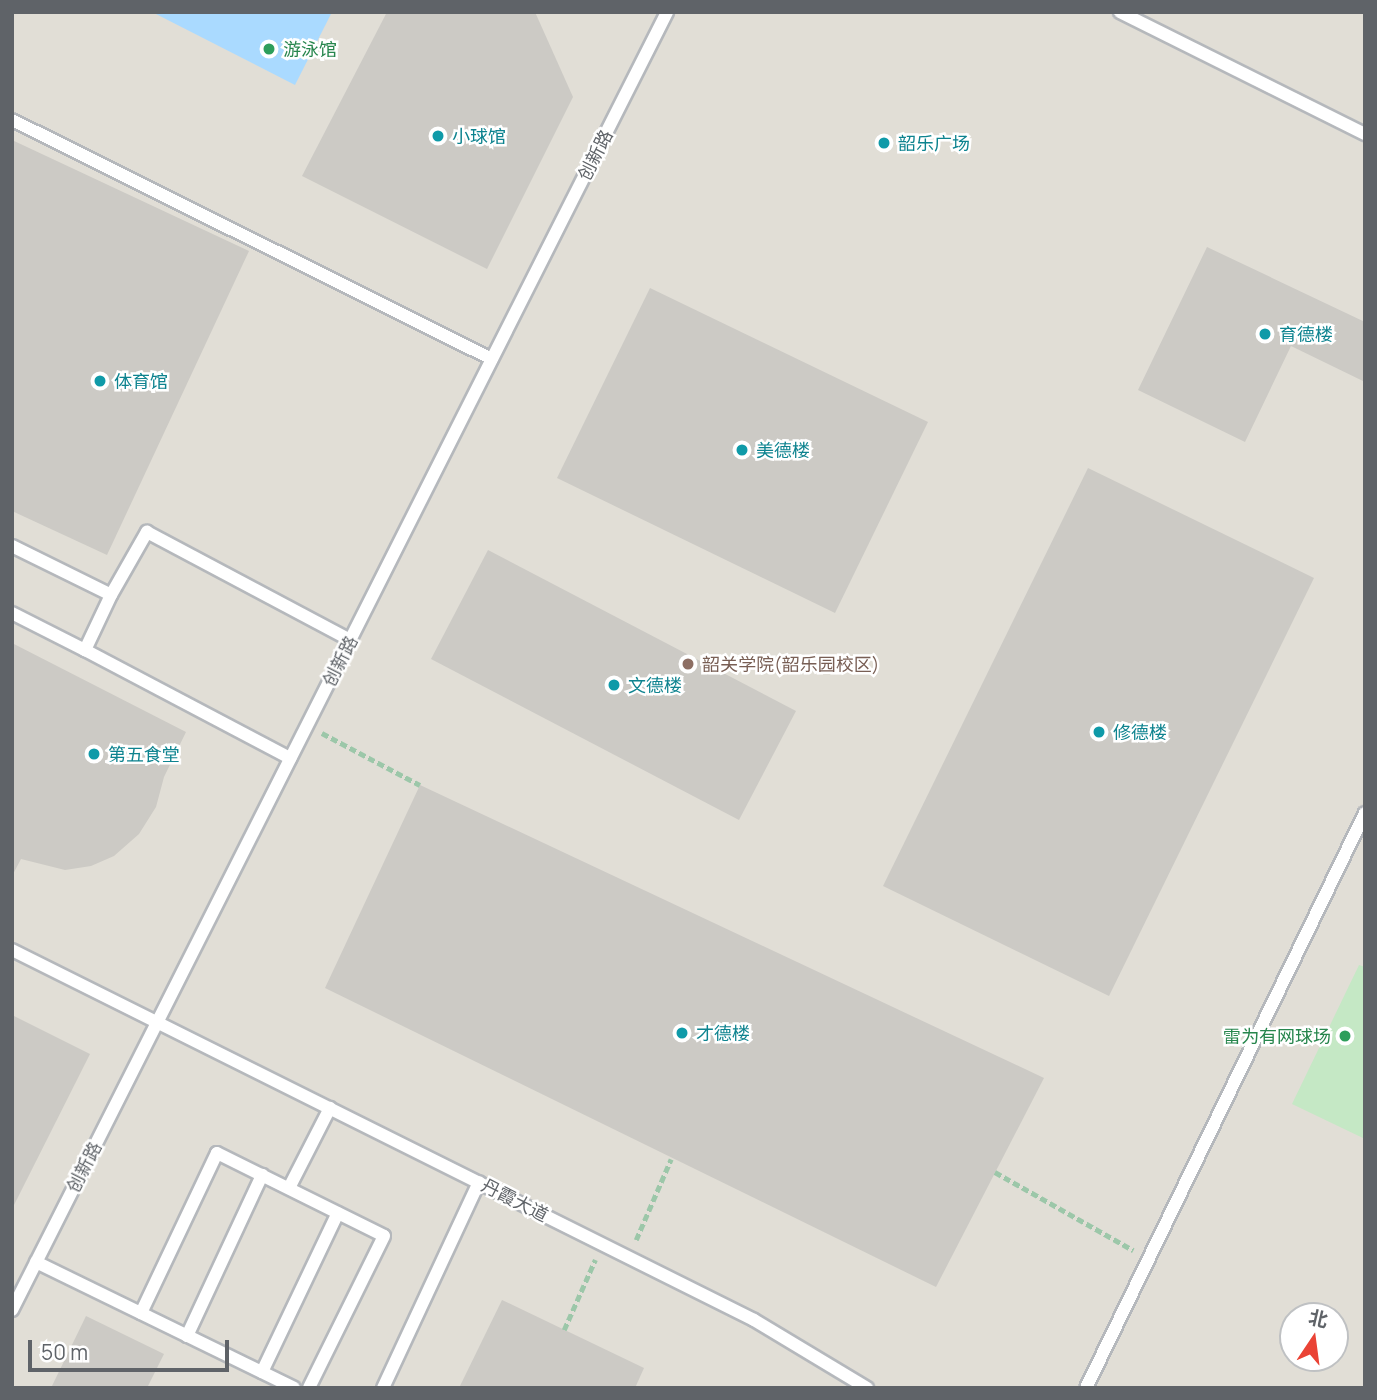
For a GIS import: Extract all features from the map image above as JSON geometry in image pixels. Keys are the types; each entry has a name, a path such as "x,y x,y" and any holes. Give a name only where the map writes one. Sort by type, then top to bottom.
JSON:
{"lane":[{"name":"创新路","path":"12,1310 667,12"},
{"path":"1120,12 1365,134"},
{"path":"12,120 492,359"},
{"path":"85,650 111,595 147,532 350,640"},
{"path":"12,545 111,595"},
{"path":"12,613 290,758"},
{"path":"1086,1388 1365,813"},
{"name":"丹霞大道","path":"12,950 754,1320 844,1382 867,1388"},
{"path":"289,1188 331,1108"},
{"path":"141,1313 217,1153 384,1236 309,1388"},
{"path":"187,1336 262,1175"},
{"path":"383,1388 479,1182"},
{"path":"262,1372 338,1213"},
{"path":"36,1262 294,1388"}],"path":[{"path":"307,725 420,785"},
{"path":"628,1256 671,1159"},
{"path":"995,1172 1149,1259"},
{"path":"564,1330 602,1244"}],"shaded area":[{"name":"韶关学院(韶乐园校区)","path":"12,12 1365,12 1365,1388 12,1388"}],"green space":[{"name":"雷为有网球场","path":"1359,965 1365,967 1365,1139 1292,1104"}],"water":[{"name":"游泳馆","path":"152,12 332,12 295,85"}],"building":[{"name":"小球馆","path":"387,12 535,12 573,97 487,269 302,176"},
{"name":"体育馆","path":"12,140 249,251 107,555 12,511"},
{"name":"育德楼","path":"1207,247 1365,322 1365,382 1291,346 1245,442 1138,390"},
{"name":"美德楼","path":"650,288 928,422 835,613 557,478"},
{"name":"修德楼","path":"1088,468 1314,578 1109,996 883,886"},
{"name":"文德楼","path":"488,550 796,711 739,820 431,659"},
{"name":"第五食堂","path":"12,643 186,732 164,777 156,807 139,834 114,856 91,866 65,870 21,859 12,876"},
{"name":"才德楼","path":"420,785 1044,1078 936,1287 325,988"},
{"path":"12,1015 90,1054 12,1209"},
{"path":"502,1300 644,1368 635,1388 459,1388"},
{"path":"86,1316 164,1354 147,1388 51,1388"}],"place":[{"name":"游泳馆","path":"269,49"},
{"name":"小球馆","path":"438,136"},
{"name":"韶乐广场","path":"884,143"},
{"name":"育德楼","path":"1265,334"},
{"name":"体育馆","path":"100,381"},
{"name":"美德楼","path":"742,450"},
{"name":"韶关学院(韶乐园校区)","path":"688,664"},
{"name":"文德楼","path":"614,685"},
{"name":"修德楼","path":"1099,732"},
{"name":"第五食堂","path":"94,754"},
{"name":"才德楼","path":"682,1033"},
{"name":"雷为有网球场","path":"1345,1036"}]}
